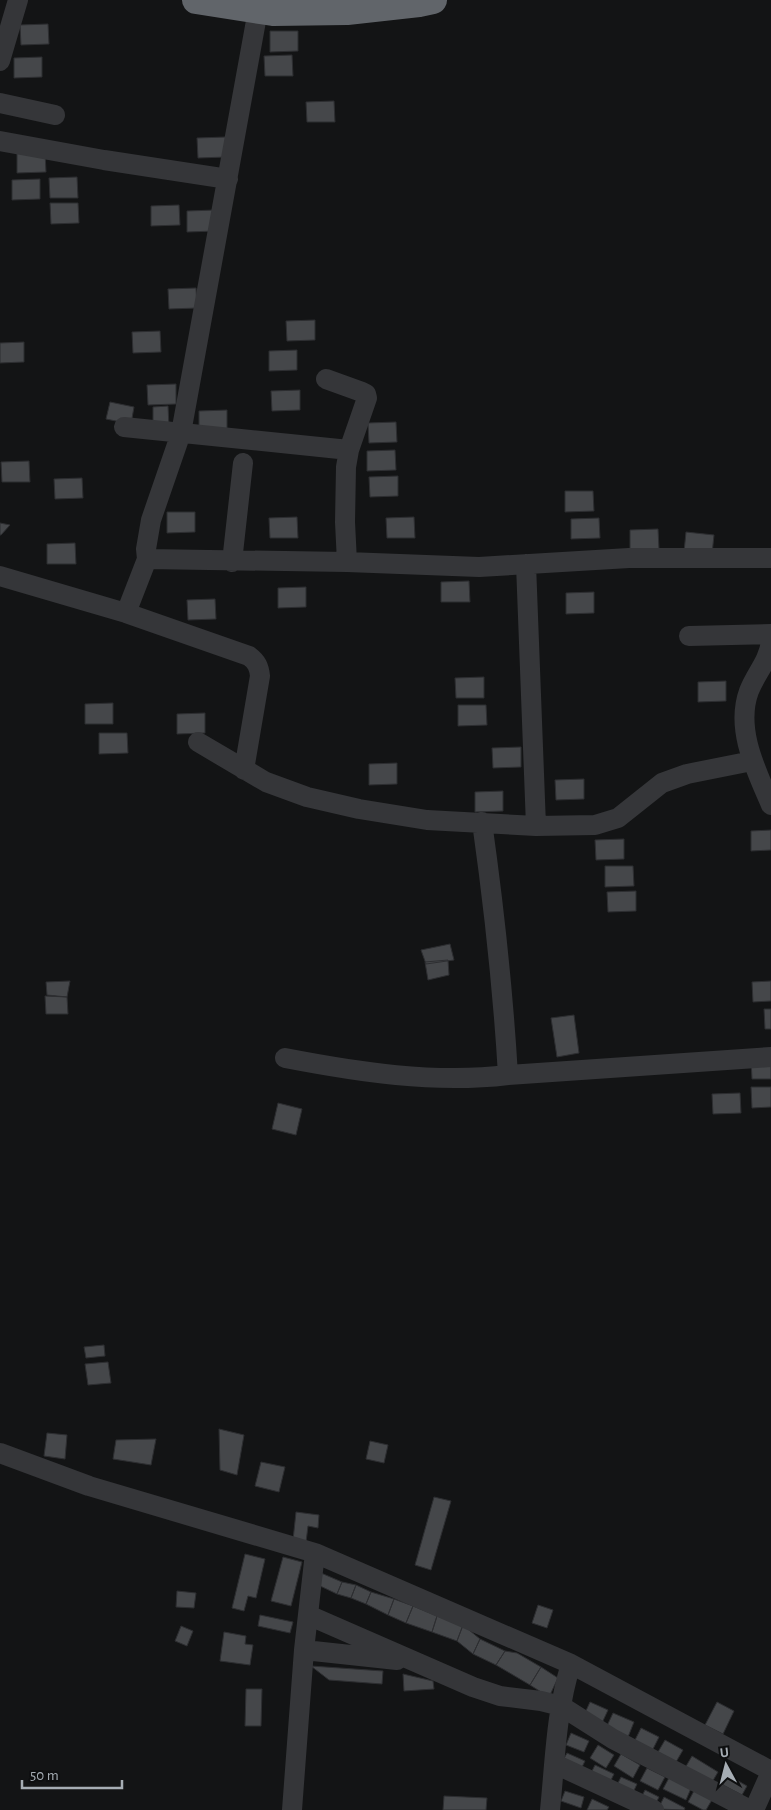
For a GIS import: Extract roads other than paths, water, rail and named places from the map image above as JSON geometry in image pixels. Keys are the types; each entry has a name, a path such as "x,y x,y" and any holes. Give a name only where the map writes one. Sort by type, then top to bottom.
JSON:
{"highway":[{"path":"196,0 273,12 347,11 433,0"}],"street":[{"path":"0,61 18,0"},
{"path":"126,613 147,560 147,543 151,520 181,434 258,10"},
{"path":"0,104 55,114"},
{"path":"0,141 104,160 228,179"},
{"path":"326,379 362,392 366,394 367,398 348,450 345,494 347,562"},
{"path":"124,427 348,450"},
{"path":"232,562 243,463"},
{"path":"147,560 347,562 479,567 630,558 771,558"},
{"path":"526,564 536,826"},
{"path":"0,576 126,613 249,656 256,661 260,668 260,676 244,770"},
{"path":"689,636 771,634"},
{"path":"771,642 768,658 746,701 745,714 752,761 771,805"},
{"path":"198,742 266,782 307,797 359,810 427,820 536,826 595,825 618,818 662,783 687,774 752,761"},
{"path":"482,822 495,911 508,1075"},
{"path":"285,1058 324,1066 426,1077 482,1078 771,1057"},
{"path":"0,1453 89,1486 315,1553 571,1664 771,1772 754,1810"},
{"path":"292,1810 304,1650 315,1553"},
{"path":"308,1615 473,1687 500,1696 541,1701 561,1706 613,1739 750,1810"},
{"path":"304,1650 416,1662"},
{"path":"550,1810 561,1706 565,1681 571,1664"},
{"path":"555,1764 654,1810"}]}
